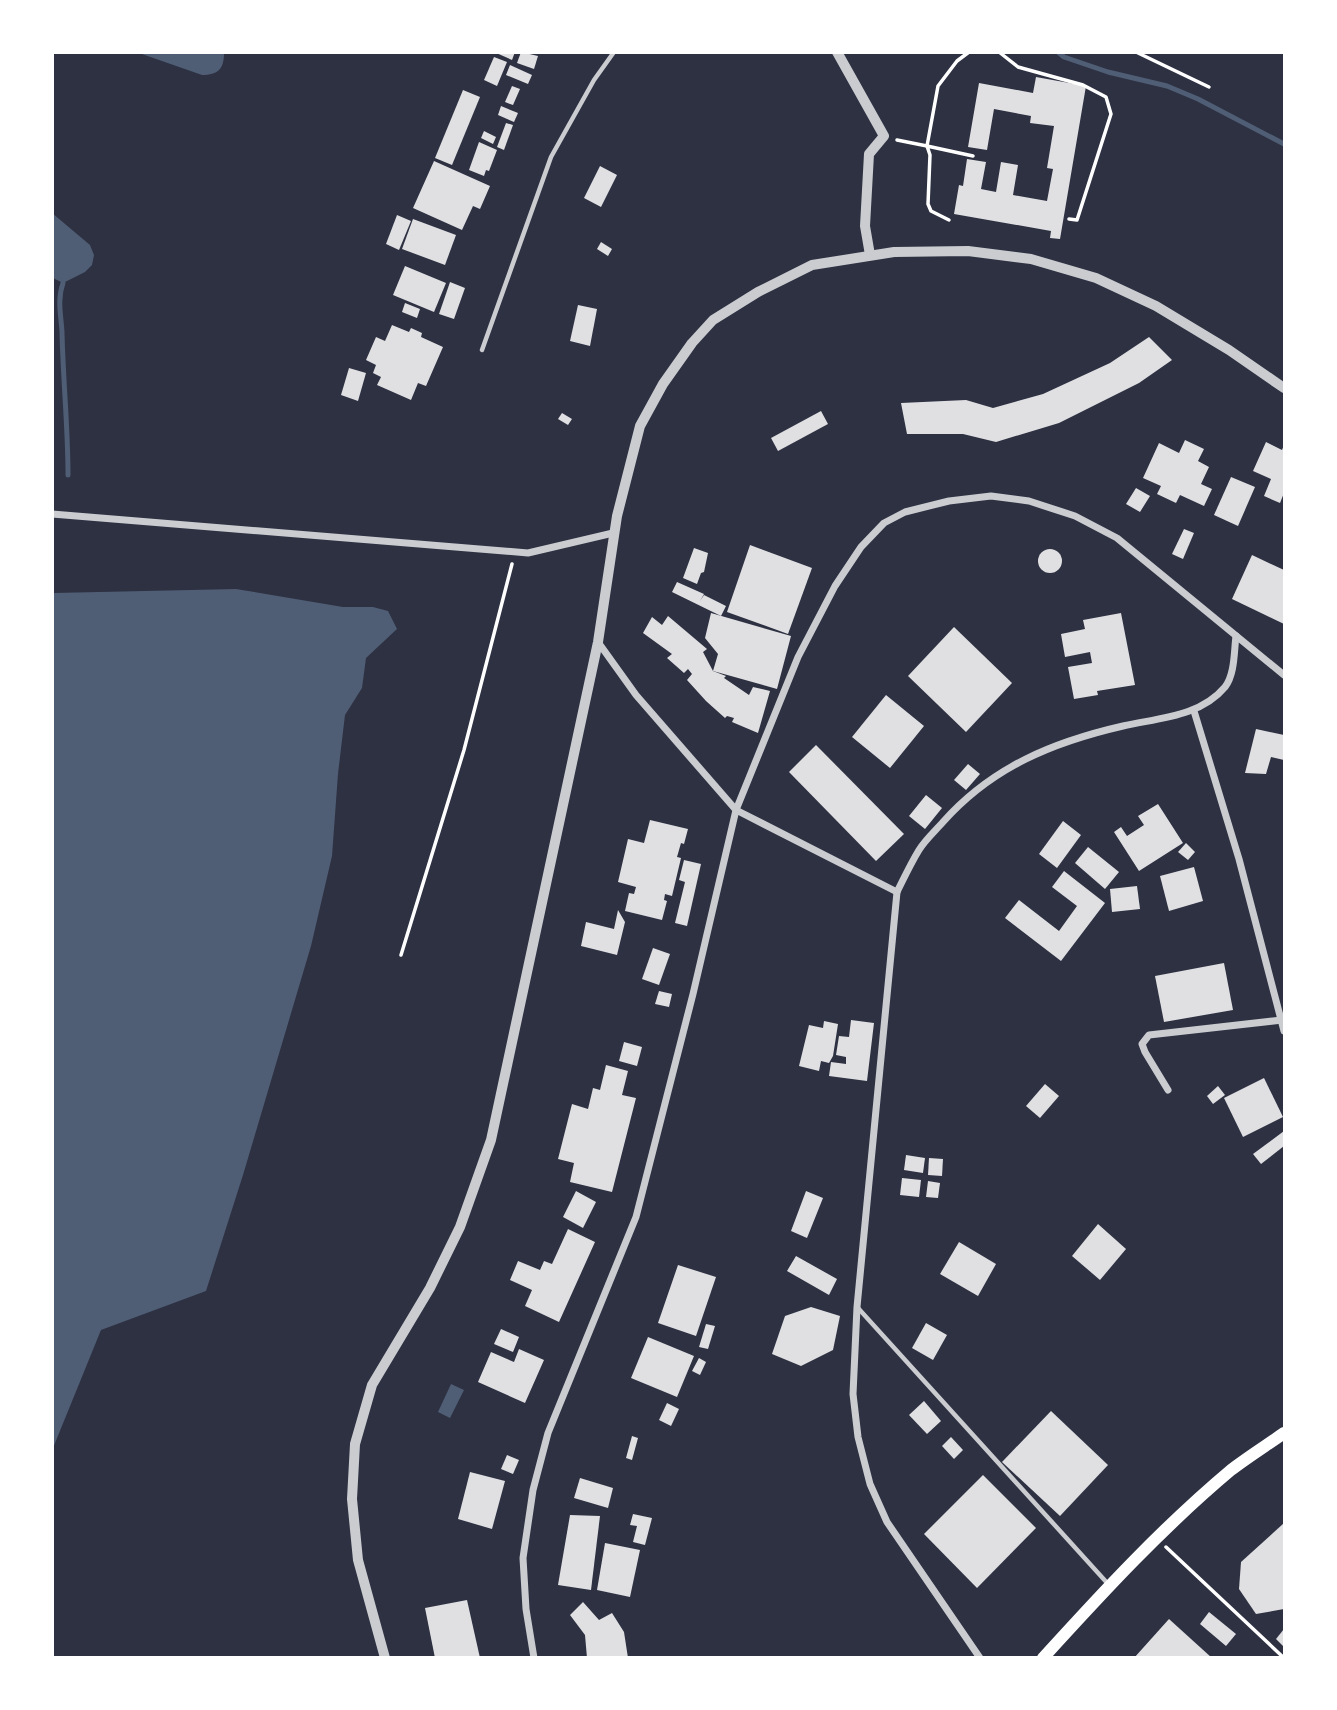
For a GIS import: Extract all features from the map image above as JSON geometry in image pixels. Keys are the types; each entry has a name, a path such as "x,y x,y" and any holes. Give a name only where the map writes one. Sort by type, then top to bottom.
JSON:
{"main road":[{"path":"1043,1657 1109,1585 1157,1538 1232,1470 1284,1433"}],"street":[{"path":"838,53 884,136 869,154 865,226 870,256"},
{"path":"385,1657 358,1560 352,1499 355,1444 372,1385 430,1288 460,1227 491,1140 598,642 613,533 640,426 663,384 692,343 713,320 758,292 812,265 894,252 968,251 1031,259 1096,278 1156,306 1229,350 1284,388"},
{"path":"534,1657 526,1609 523,1558 533,1490 548,1433 636,1217 693,994 736,810 798,657 835,586 861,547 884,523 905,512 948,501 991,496 1029,501 1075,516 1117,538 1284,675"},
{"path":"52,514 528,553 613,533"},
{"path":"981,1657 887,1522 870,1484 858,1437 853,1394 857,1307 897,892 920,848 985,781 1025,758 1055,745 1194,711 1223,689 1228,681 1236,636"},
{"path":"598,642 636,695 736,810 897,892"},
{"path":"1194,711 1282,1011 1284,1031"},
{"path":"1168,1090 1144,1052 1142,1044 1149,1035 1282,1020"}],"lane":[{"path":"482,349 551,157 594,80 614,52"},
{"path":"857,1307 1109,1585"}],"path":[{"path":"949,220 931,211 928,204 930,155 926,146 938,86 957,61 969,52"},
{"path":"999,52 1018,67 1083,85 1106,97 1111,114 1102,146 1077,220 1069,219"},
{"path":"1136,52 1209,87"},
{"path":"884,136 973,156"},
{"path":"401,955 464,750 511,565 528,553"},
{"path":"1157,1538 1284,1657"}],"water":[{"path":"139,53 224,53 219,70 202,75"},
{"path":"52,213 90,245 94,255 92,265 85,272 63,283 53,278"},
{"path":"236,589 343,607 373,607 388,611 397,629 366,658 362,688 345,715 332,856 311,946 206,1291 101,1330 53,1448 53,593"},
{"path":"451,1384 464,1390 450,1418 438,1412"}],"building":[{"path":"494,52 515,52 512,60"},
{"path":"521,52 538,56 534,69 517,63"},
{"path":"494,57 507,62 497,86 484,80"},
{"path":"510,65 532,75 528,84 506,75"},
{"path":"1036,77 1086,86 1060,239 1050,238 1051,231 954,214 959,185 963,186 967,159 986,162 981,189 996,192 1001,162 1018,165 1013,195 1047,201 1053,169 1047,168 1054,126 1030,123 1031,116 994,109 987,150 968,147 979,83 1033,93"},
{"path":"512,86 520,89 513,105 505,102"},
{"path":"463,90 480,97 452,165 435,158"},
{"path":"501,106 518,113 514,122 498,115"},
{"path":"506,123 513,125 504,150 497,147"},
{"path":"484,131 496,137 493,144 481,138"},
{"path":"479,142 497,150 489,171 486,170 484,176 469,170"},
{"path":"434,161 490,186 480,209 473,206 462,230 413,208"},
{"path":"600,166 617,175 601,207 584,198"},
{"path":"397,215 411,221 399,250 386,244"},
{"path":"413,219 456,235 445,265 402,249"},
{"path":"601,242 612,249 608,256 597,249"},
{"path":"405,266 446,283 434,312 393,295"},
{"path":"450,282 465,288 454,319 439,314"},
{"path":"405,303 420,309 417,318 402,312"},
{"path":"578,305 597,309 590,346 570,341"},
{"path":"392,325 409,332 411,328 422,333 421,337 443,347 426,386 418,383 411,400 377,385 381,377 373,373 376,365 366,360 376,337 385,341"},
{"path":"1149,337 1172,360 1139,383 1059,423 996,442 963,434 907,434 901,403 966,400 993,408 1043,394 1110,363"},
{"path":"349,368 366,373 358,401 341,395"},
{"path":"821,411 828,424 778,451 771,438"},
{"path":"562,413 572,419 568,425 558,419"},
{"path":"1185,440 1204,449 1198,461 1209,467 1201,484 1212,489 1204,506 1180,495 1176,503 1157,494 1161,486 1143,478 1159,443 1179,453"},
{"path":"1266,442 1282,450 1284,445 1284,493 1280,503 1264,496 1271,479 1253,471"},
{"path":"1231,477 1255,487 1238,526 1214,515"},
{"path":"1136,488 1150,496 1140,512 1126,504"},
{"path":"1184,529 1194,533 1183,559 1172,554"},
{"path":"750,545 812,568 788,634 727,612"},
{"path":"694,548 708,553 704,572 697,584 683,578"},
{"path":"1050,549 1061,556 1062,561 1055,572 1050,573 1039,566 1038,561 1045,550"},
{"path":"1252,555 1284,570 1284,624 1232,599"},
{"path":"677,582 704,594 700,601 704,595 726,606 721,616 672,592"},
{"path":"711,613 791,636 777,689 713,671 718,654 705,638"},
{"path":"1121,613 1135,685 1097,691 1098,695 1074,699 1068,667 1092,663 1090,652 1065,657 1061,634 1085,629 1083,620"},
{"path":"668,616 707,649 703,652 713,671 726,676 724,678 749,695 753,687 770,691 758,733 732,722 734,718 725,718 687,680 692,674 688,669 684,673 667,658 672,654 643,633 652,617 662,625"},
{"path":"954,627 1012,683 966,732 908,676"},
{"path":"886,695 924,726 890,768 852,737"},
{"path":"1256,729 1284,735 1284,760 1271,757 1266,774 1245,773"},
{"path":"816,745 904,834 876,861 789,772"},
{"path":"968,764 980,774 966,790 954,780"},
{"path":"926,795 942,808 925,829 909,816"},
{"path":"1158,804 1183,843 1139,871 1114,832 1121,827 1127,836 1144,825 1138,816"},
{"path":"650,820 688,829 677,857 681,858 672,896 665,894 664,900 667,901 662,920 625,911 629,893 634,894 636,887 618,882 628,839 644,843"},
{"path":"1063,821 1081,835 1057,868 1039,854"},
{"path":"1186,843 1195,852 1188,860 1178,852"},
{"path":"1088,847 1119,872 1105,889 1075,863"},
{"path":"684,860 701,864 687,926 675,923 685,882 679,880"},
{"path":"1194,867 1203,901 1169,911 1160,876"},
{"path":"1064,871 1105,903 1061,961 1005,918 1019,900 1059,931 1077,906 1052,887"},
{"path":"1137,886 1140,909 1112,912 1110,889"},
{"path":"618,910 625,922 617,955 581,946 586,922 614,929"},
{"path":"653,948 670,954 659,985 642,979"},
{"path":"1224,963 1233,1010 1164,1022 1155,976"},
{"path":"659,991 672,994 669,1007 655,1004"},
{"path":"851,1020 874,1023 867,1081 829,1076 831,1062 846,1064 846,1057 836,1055 839,1036 849,1037"},
{"path":"824,1021 838,1024 833,1056 829,1063 821,1061 819,1071 799,1066 809,1025 823,1028"},
{"path":"624,1042 642,1047 637,1066 619,1061"},
{"path":"606,1065 628,1071 622,1095 636,1098 612,1192 570,1182 574,1163 558,1159 572,1104 588,1109 593,1088 600,1090"},
{"path":"1264,1078 1283,1117 1243,1137 1224,1098"},
{"path":"1045,1084 1059,1096 1040,1118 1026,1106"},
{"path":"1218,1086 1225,1095 1213,1104 1207,1096"},
{"path":"1284,1131 1284,1146 1261,1164 1253,1154"},
{"path":"906,1155 925,1158 923,1173 904,1170"},
{"path":"929,1158 943,1159 942,1176 928,1175"},
{"path":"902,1178 921,1180 919,1197 900,1195"},
{"path":"928,1181 940,1183 938,1198 926,1197"},
{"path":"576,1191 596,1202 583,1228 563,1217"},
{"path":"806,1191 823,1198 807,1238 791,1231"},
{"path":"1098,1224 1126,1249 1100,1280 1072,1256"},
{"path":"568,1229 595,1242 559,1322 525,1306 532,1290 510,1280 518,1261 540,1270 544,1261 552,1264"},
{"path":"959,1242 996,1264 978,1296 940,1274"},
{"path":"796,1256 837,1279 829,1295 787,1271"},
{"path":"678,1265 716,1277 696,1336 658,1323"},
{"path":"811,1307 840,1316 833,1350 801,1366 772,1354 785,1316"},
{"path":"926,1323 947,1335 933,1360 912,1348"},
{"path":"706,1324 715,1326 708,1349 699,1347"},
{"path":"501,1329 519,1337 513,1352 494,1344"},
{"path":"648,1337 694,1356 677,1397 631,1378"},
{"path":"519,1349 544,1360 525,1403 478,1382 491,1352 514,1362"},
{"path":"699,1358 706,1362 700,1375 692,1371"},
{"path":"924,1401 941,1421 927,1434 909,1415"},
{"path":"667,1403 679,1409 671,1426 659,1420"},
{"path":"1051,1411 1108,1465 1060,1516 1002,1462"},
{"path":"632,1436 638,1438 632,1460 626,1458"},
{"path":"951,1437 963,1450 954,1459 942,1446"},
{"path":"507,1455 519,1460 513,1474 501,1469"},
{"path":"470,1472 505,1481 492,1529 458,1519"},
{"path":"983,1475 1036,1528 977,1588 924,1534"},
{"path":"580,1478 613,1488 608,1508 574,1498"},
{"path":"633,1514 652,1518 645,1545 633,1542 637,1526 630,1525"},
{"path":"570,1515 600,1516 591,1590 558,1585"},
{"path":"1284,1523 1284,1609 1256,1614 1239,1589 1241,1562"},
{"path":"605,1543 640,1550 630,1597 597,1590"},
{"path":"467,1600 480,1658 435,1658 425,1608"},
{"path":"583,1602 599,1620 612,1613 624,1632 628,1658 587,1658 585,1635 570,1615"},
{"path":"1209,1612 1236,1634 1226,1646 1200,1624"},
{"path":"1169,1619 1212,1658 1134,1658"},
{"path":"1284,1629 1284,1647 1276,1639"}],"waterway":[{"path":"1058,52 1064,57 1108,72 1167,86 1198,99 1284,144"},
{"path":"63,283 60,308 68,475"}]}
